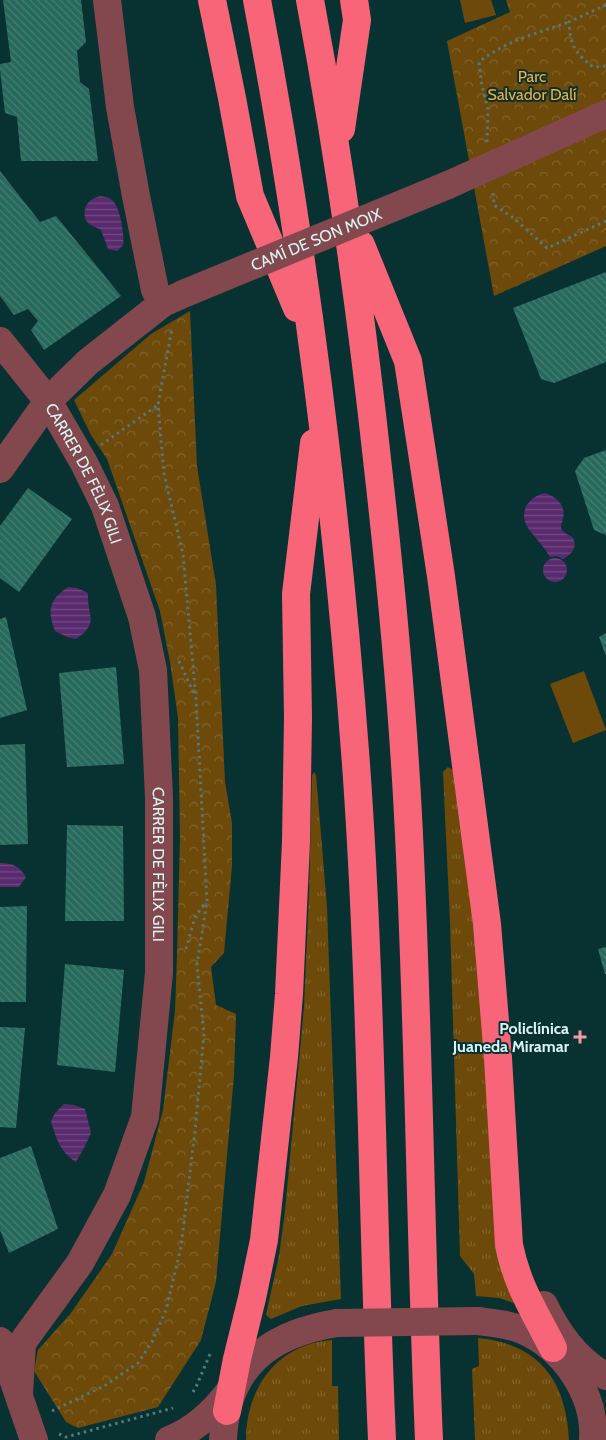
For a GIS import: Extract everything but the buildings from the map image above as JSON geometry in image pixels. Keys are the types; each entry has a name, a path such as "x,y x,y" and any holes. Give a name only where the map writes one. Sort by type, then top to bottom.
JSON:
{"highway":[{"path":"212,0 250,196 312,343"},
{"path":"257,0 288,182 319,397 336,547 356,774 369,1021 382,1440"},
{"path":"310,0 337,155 360,312 385,528 404,746 414,947 430,1440"},
{"path":"337,155 357,20 354,0"},
{"path":"344,205 408,361 441,576 487,924 498,1058 507,1228 514,1267 524,1294 553,1348"},
{"path":"233,1391 267,1215 289,994 296,842 298,718 296,594 319,397"}],"street":[{"path":"107,0 120,107 155,290 173,299"},
{"name":"CAMÍ DE SON MOIX","path":"0,469 48,401 88,362 173,299 448,185 606,114"},
{"name":"CARRER DE FÈLIX GILI","path":"0,341 48,401 84,463 105,506 142,617 153,670 159,797 159,973 144,1117 117,1195 80,1263 22,1343 19,1394"},
{"path":"498,1058 512,1116 520,1225 524,1253 531,1277 548,1313 564,1338 585,1362 606,1376"},
{"path":"169,1440 189,1430 206,1417 233,1391 265,1350 297,1332 316,1326 338,1323 477,1322 503,1324 536,1337 553,1348 578,1380 591,1393 606,1400"},
{"path":"0,1341 19,1394 47,1438"},
{"path":"578,1380 588,1402 592,1419 593,1440"},
{"path":"223,1440 233,1391"}],"path":[{"path":"606,5 569,22 570,38 580,56 593,66 606,66"},
{"path":"95,449 158,405"},
{"path":"188,1398 196,1387 211,1352 242,1339"},
{"path":"47,1438 66,1438 173,1408 181,1403"}],"green space":[{"path":"460,0 491,0 496,15 465,23"},
{"name":"Parc Salvador Dalí","path":"506,0 606,0 606,246 494,296 447,41 510,12"},
{"path":"190,311 197,466 216,585 225,782 232,823 232,866 224,953 211,967 216,1005 236,1014 234,1075 216,1282 201,1340 158,1407 78,1428 66,1422 34,1371 38,1350 71,1313 112,1254 144,1182 163,1110 175,1011 180,838 178,718 160,611 107,459 91,435 74,400 151,334"},
{"path":"584,671 606,730 573,743 550,684"},
{"path":"448,767 453,770 477,949 497,1252 514,1303 499,1298 476,1296 474,1274 460,1256 450,922 443,772"},
{"path":"314,772 316,775 327,907 341,1299 302,1306 271,1319 266,1315 279,1256 285,1211 304,1007 312,775"},
{"path":"478,1338 518,1348 533,1357 545,1369 555,1383 562,1400 567,1419 569,1440 475,1440 472,1369 479,1366"},
{"path":"332,1340 332,1386 338,1386 339,1440 246,1440 247,1421 252,1403 268,1372 295,1350 313,1343"}],"shaded area":[{"path":"101,196 115,203 120,215 123,228 123,245 117,251 108,249 101,230 89,224 85,219 87,204"},
{"path":"545,493 560,502 564,514 561,529 574,540 573,550 563,559 557,556 550,557 525,522 526,506 534,498"},
{"path":"555,558 564,561 567,570 564,579 555,582 546,579 543,570 546,561"},
{"path":"68,587 77,588 88,593 90,624 76,639 55,631 51,617 53,601"},
{"path":"0,863 15,866 23,873 26,877 19,887 0,887"},
{"path":"64,1104 85,1109 91,1133 76,1162 62,1149 51,1121 55,1113"}],"place":[{"name":"Policlínica Juaneda Miramar","path":"580,1037"}]}
